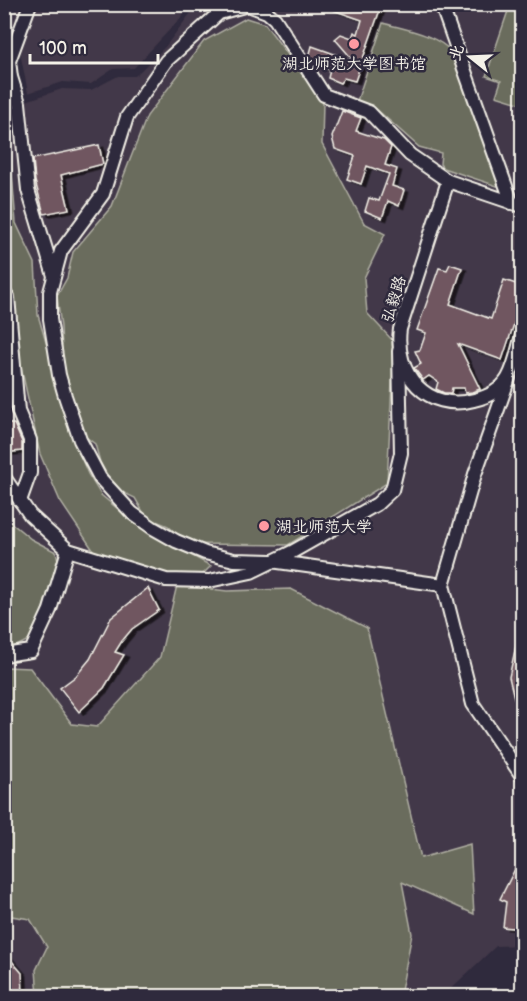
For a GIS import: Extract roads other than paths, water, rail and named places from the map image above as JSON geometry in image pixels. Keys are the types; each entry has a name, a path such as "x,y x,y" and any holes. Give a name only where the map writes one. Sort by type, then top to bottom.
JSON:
{"street":[{"path":"30,4 9,61 11,77 20,103 28,190 54,277"},
{"path":"441,4 517,204"},
{"path":"443,585 271,561 234,560 205,553 176,541 132,513 100,478 80,440 59,375 50,319 50,292 61,251 103,194 127,117 166,61 219,13 248,5 267,12 275,19 324,95 369,112 411,155 448,181 517,204"},
{"name":"弘毅路","path":"68,550 166,580 208,581 251,572 292,552 377,504 392,490 401,453 400,329 448,181"},
{"path":"4,296 8,297 18,411 30,440 30,473 20,501"},
{"path":"522,335 475,474 443,585 473,704 522,776"},
{"path":"399,351 402,365 416,386 428,395 446,402 466,402 488,396 508,378"},
{"path":"4,477 30,515 68,550 50,610 31,651 4,655"}],"place":[{"name":"湖北师范大学图书馆","path":"354,44"},
{"name":"湖北师范大学","path":"264,526"}]}
